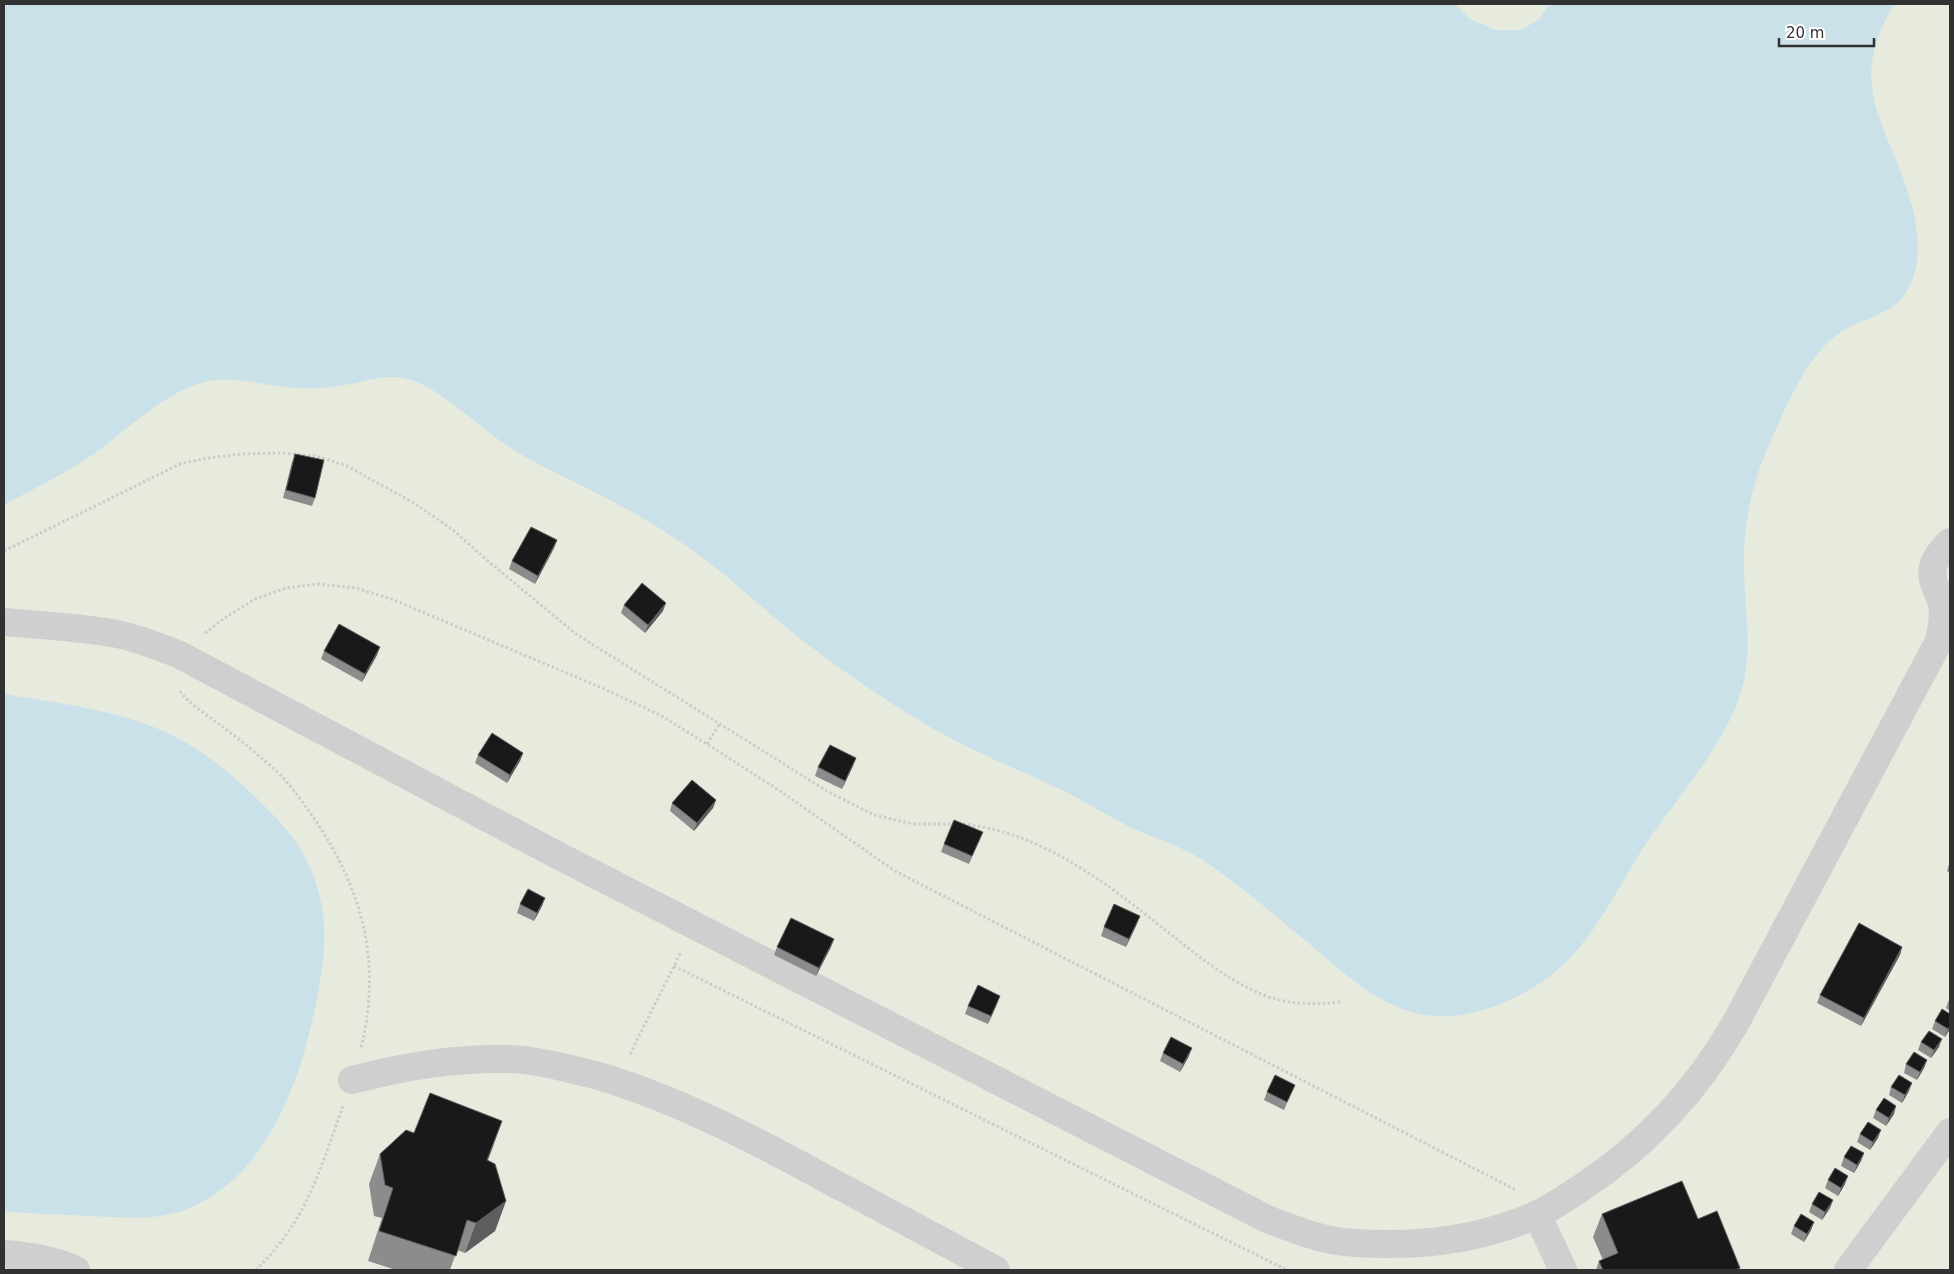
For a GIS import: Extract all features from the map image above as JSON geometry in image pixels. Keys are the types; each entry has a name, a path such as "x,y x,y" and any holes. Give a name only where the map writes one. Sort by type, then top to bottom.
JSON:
{"lane":[{"path":"4,622 114,633 178,654 559,856 1267,1219 1299,1232 1331,1240 1365,1244 1438,1242 1505,1227 1537,1214 1593,1180 1633,1149 1680,1103 1718,1053 1944,634 1942,602 1944,596 1932,577 1934,562 1939,552 1949,544"},
{"path":"352,1080 404,1067 454,1060 511,1059 565,1067 616,1082 678,1104 746,1136 996,1270"},
{"path":"1848,1270 1950,1132"},
{"path":"1537,1214 1563,1270"},
{"path":"4,1254 26,1256 64,1264 76,1270"}],"path":[{"path":"4,551 180,464 207,458 242,454 282,453 316,456 347,466 414,503 453,530 488,562 576,634 827,791 874,815 913,824 942,822 973,825 1006,833 1048,850 1086,872 1132,903 1200,958 1233,980 1260,994 1285,1001 1314,1004 1341,1002"},
{"path":"256,1270 274,1251 296,1219 312,1186 352,1080 366,1028 370,985 367,944 358,903 344,868 302,801 275,770 196,708 174,682 172,672 178,654 226,616 255,599 286,588 318,584 356,588 394,600 602,688 660,716 780,790 895,871 1511,1186 1531,1204 1537,1214"},
{"path":"707,744 720,723"},
{"path":"616,1082 694,926"},
{"path":"674,966 1287,1270"}],"shaded area":[{"path":"4,4 1950,4 1950,1270 4,1270"}],"water":[{"path":"4,4 1455,4 1470,19 1495,30 1521,30 1539,19 1550,4 1894,4 1879,35 1872,62 1872,86 1876,109 1904,181 1913,210 1918,253 1911,284 1903,297 1882,313 1844,330 1822,348 1813,359 1790,399 1766,453 1755,484 1745,532 1744,565 1748,638 1744,681 1728,723 1703,765 1647,842 1600,920 1566,962 1531,989 1512,999 1464,1014 1435,1016 1415,1013 1397,1007 1362,987 1249,894 1196,856 1130,827 1066,792 957,742 907,713 816,651 718,570 678,541 624,508 523,456 459,408 416,382 397,377 386,377 324,388 291,388 226,379 197,384 162,402 80,463 4,505"},
{"path":"4,694 123,717 161,730 185,742 230,774 274,816 302,851 315,879 323,914 324,949 322,967 308,1037 291,1090 282,1111 260,1150 246,1167 213,1196 180,1212 154,1217 128,1218 4,1212"}],"building":[{"path":"295,454 324,460 315,498 286,490"},
{"path":"531,527 557,540 538,576 512,561"},
{"path":"642,583 666,603 648,625 624,605"},
{"path":"339,624 380,647 365,674 324,651"},
{"path":"492,733 523,753 510,775 478,755"},
{"path":"830,745 856,758 845,781 818,767"},
{"path":"692,780 716,800 697,823 672,803"},
{"path":"954,820 983,832 972,856 944,844"},
{"path":"528,889 545,898 537,913 520,904"},
{"path":"1114,904 1140,916 1129,939 1104,927"},
{"path":"791,918 834,939 819,968 777,947"},
{"path":"1859,923 1902,947 1864,1018 1820,995"},
{"path":"978,985 1000,996 991,1016 968,1006"},
{"path":"1942,1009 1950,1014 1950,1026 1948,1029 1935,1021"},
{"path":"1929,1031 1942,1039 1934,1050 1921,1042"},
{"path":"1171,1037 1192,1048 1183,1064 1163,1053"},
{"path":"1914,1052 1927,1060 1920,1072 1906,1064"},
{"path":"1275,1075 1295,1085 1287,1102 1267,1092"},
{"path":"1899,1075 1912,1083 1905,1095 1891,1087"},
{"path":"430,1093 502,1121 487,1160 495,1164 506,1201 476,1223 467,1220 456,1256 379,1231 393,1188 385,1185 380,1154 406,1130 414,1133"},
{"path":"1884,1098 1896,1106 1889,1118 1876,1110"},
{"path":"1868,1122 1881,1130 1873,1142 1860,1134"},
{"path":"1851,1146 1864,1153 1857,1165 1844,1157"},
{"path":"1835,1168 1848,1176 1841,1188 1828,1180"},
{"path":"1682,1181 1698,1219 1717,1211 1740,1268 1735,1270 1603,1270 1599,1261 1618,1253 1602,1214"},
{"path":"1819,1192 1833,1200 1825,1212 1812,1204"},
{"path":"1801,1214 1814,1222 1807,1234 1794,1226"}]}
